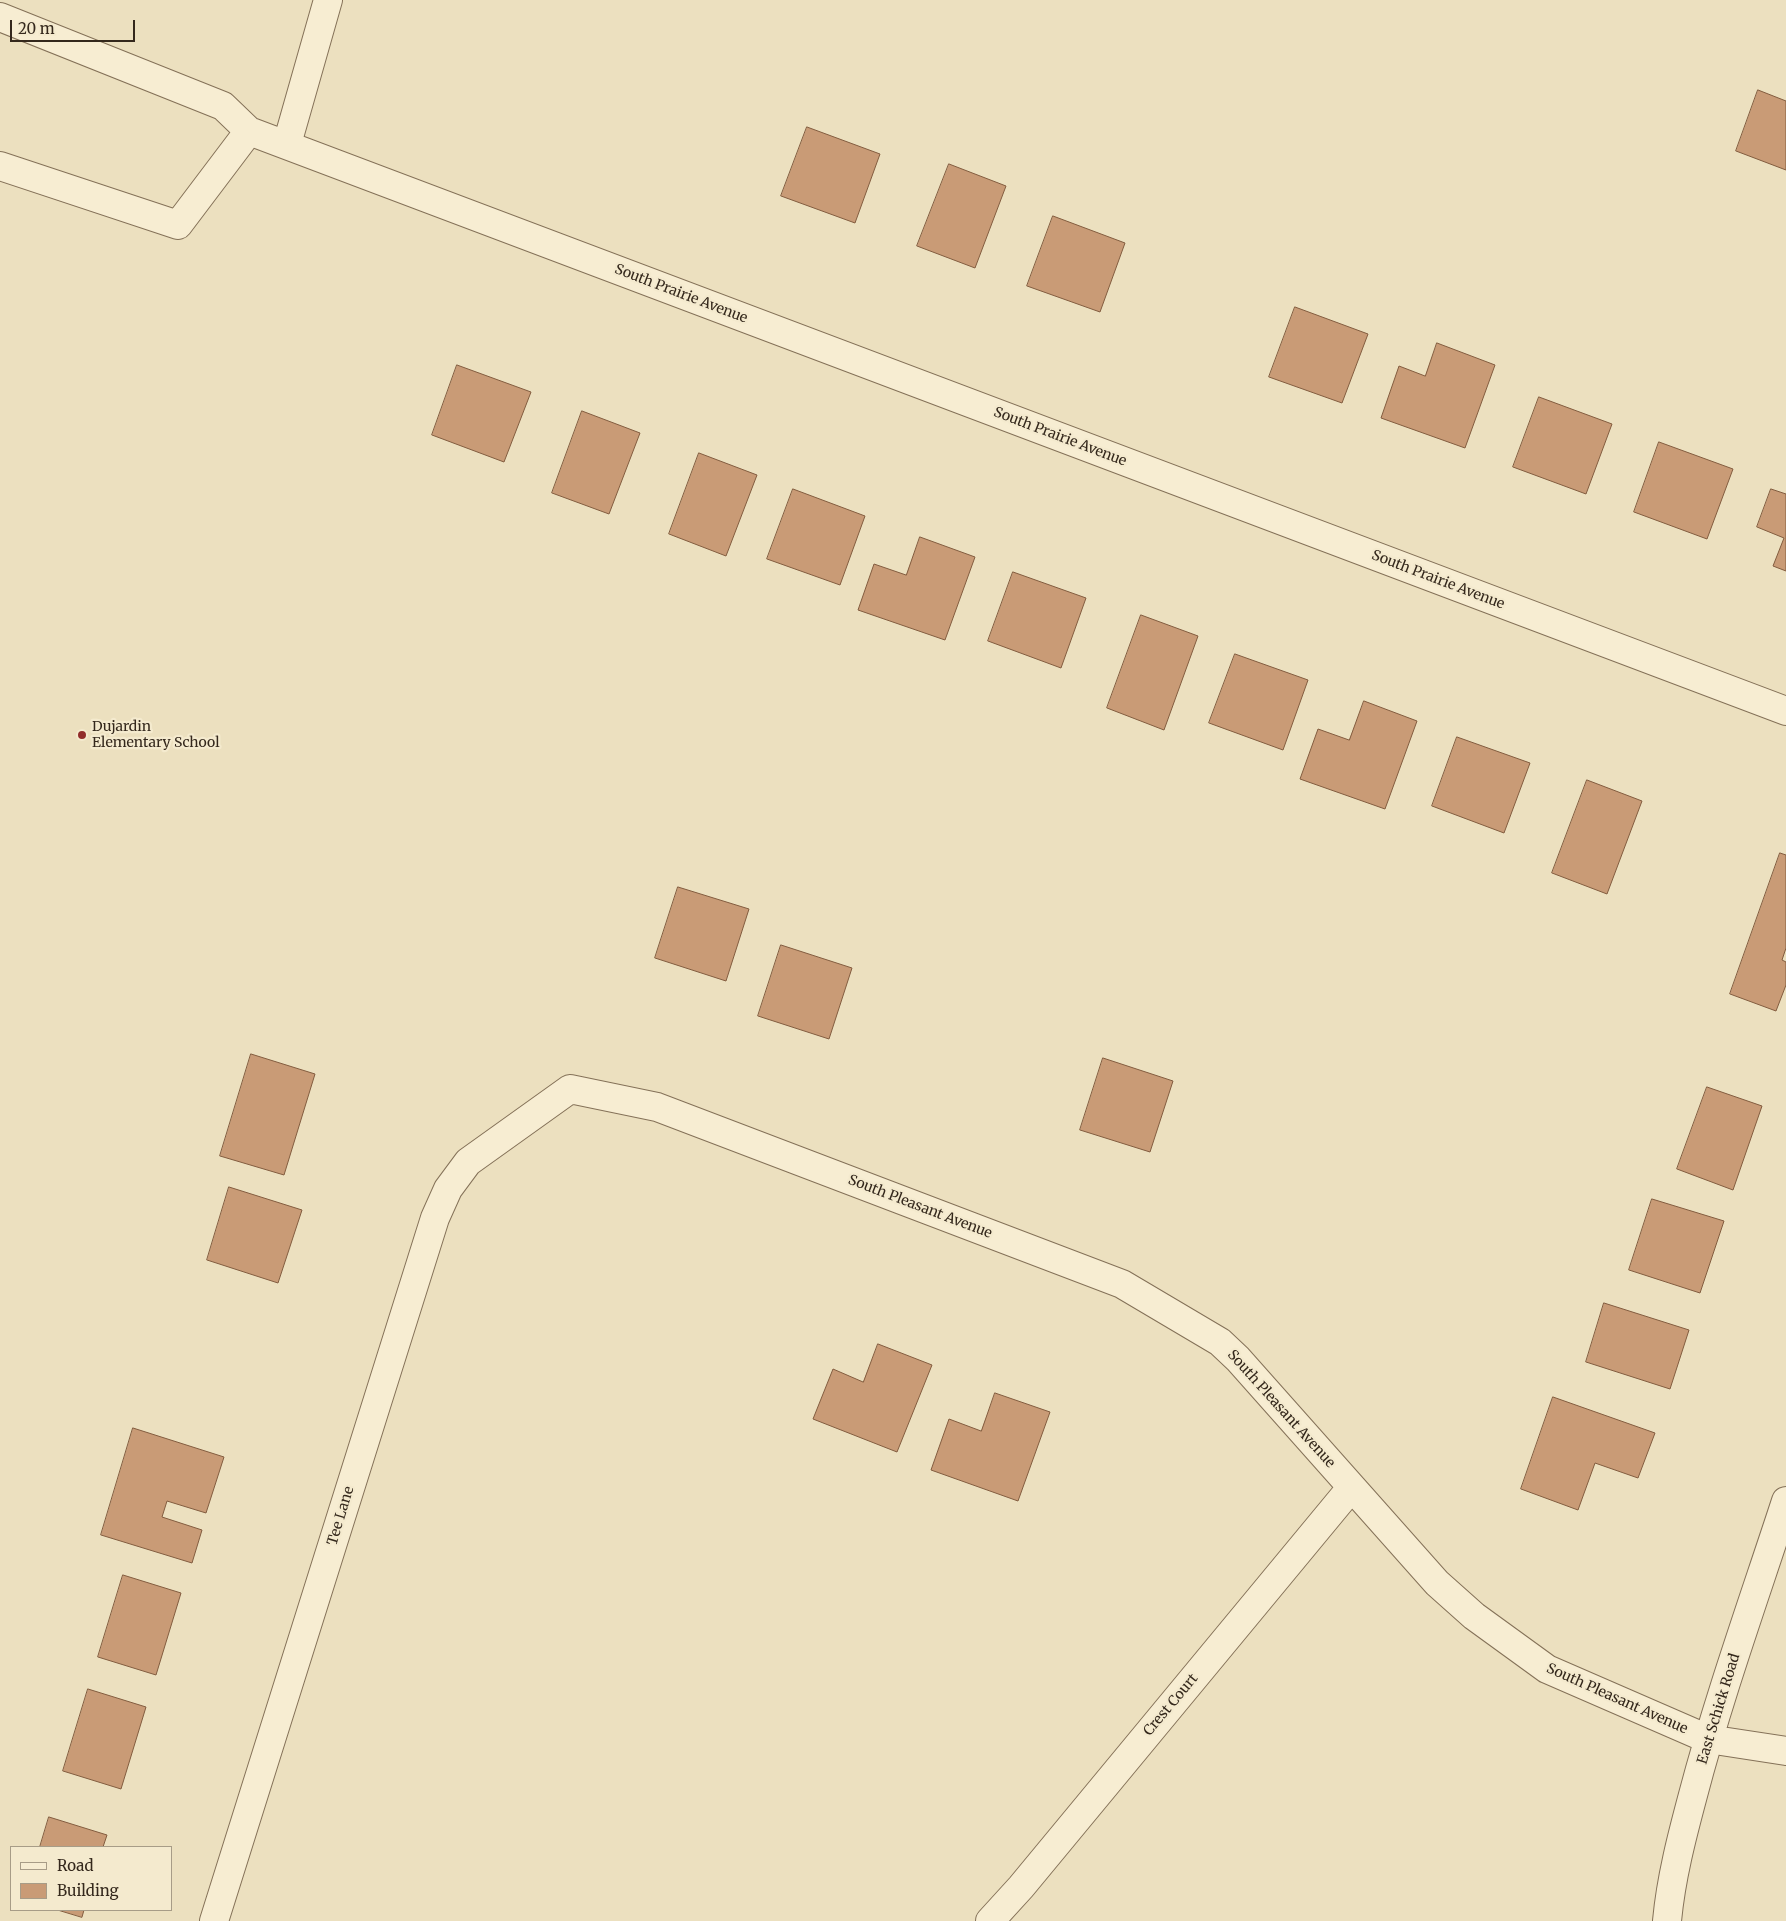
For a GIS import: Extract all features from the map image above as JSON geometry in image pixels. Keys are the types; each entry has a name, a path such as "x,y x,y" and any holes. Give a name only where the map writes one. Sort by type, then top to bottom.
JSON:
{"street":[{"path":"287,144 328,0"},
{"path":"0,17 223,106 249,131 178,225 0,166"},
{"name":"South Prairie Avenue","path":"249,131 1786,711"},
{"name":"South Pleasant Avenue","path":"507,1134 570,1090 657,1107 1122,1284 1220,1342 1238,1359 1437,1583 1474,1616 1547,1669 1708,1738 1786,1752"},
{"name":"Tee Lane","path":"214,1921 435,1218 448,1189 468,1162 507,1134"},
{"name":"Crest Court","path":"990,1921 1027,1879 1351,1488"},
{"name":"East Schick Road","path":"1666,1921 1680,1846 1708,1738 1786,1501"}],"building":[{"path":"1758,90 1786,101 1786,170 1736,151"},
{"path":"807,127 880,154 855,223 781,196"},
{"path":"949,164 1006,186 975,268 917,246"},
{"path":"1053,216 1125,243 1100,312 1027,286"},
{"path":"1295,307 1368,334 1342,403 1269,377"},
{"path":"1437,343 1495,365 1465,448 1381,418 1399,366 1425,376"},
{"path":"457,365 531,392 504,462 432,435"},
{"path":"1539,397 1612,424 1586,494 1513,467"},
{"path":"582,411 640,433 609,514 552,493"},
{"path":"1659,442 1733,469 1707,539 1634,512"},
{"path":"699,453 757,475 726,556 669,534"},
{"path":"793,489 865,516 840,585 767,559"},
{"path":"1771,489 1786,494 1786,571 1773,566 1784,538 1757,527"},
{"path":"920,537 975,557 945,640 858,610 874,564 906,575"},
{"path":"1013,572 1086,598 1061,668 988,641"},
{"path":"1141,615 1198,636 1164,730 1107,708"},
{"path":"1235,654 1308,680 1283,750 1209,723"},
{"path":"1364,701 1417,721 1385,809 1300,779 1318,729 1349,740"},
{"path":"1457,737 1530,763 1504,833 1432,806"},
{"path":"1587,780 1642,801 1607,894 1552,873"},
{"path":"1780,853 1786,855 1786,948 1782,960 1786,962 1786,985 1776,1011 1730,994"},
{"path":"678,887 749,909 726,981 655,958"},
{"path":"781,945 852,968 829,1039 758,1016"},
{"path":"251,1054 315,1074 284,1175 220,1156"},
{"path":"1103,1058 1173,1081 1150,1152 1080,1130"},
{"path":"1707,1087 1762,1106 1733,1190 1677,1169"},
{"path":"229,1187 302,1210 278,1283 207,1260"},
{"path":"1652,1199 1724,1221 1700,1293 1629,1270"},
{"path":"1604,1303 1689,1330 1670,1389 1586,1362"},
{"path":"878,1344 932,1365 897,1452 813,1419 833,1369 863,1382"},
{"path":"995,1393 1050,1412 1018,1501 931,1470 949,1419 981,1431"},
{"path":"1553,1397 1655,1433 1638,1478 1595,1463 1578,1510 1521,1489"},
{"path":"133,1428 224,1457 206,1513 167,1501 162,1517 202,1530 192,1563 101,1535"},
{"path":"123,1575 181,1593 156,1675 98,1657"},
{"path":"88,1689 146,1707 121,1789 63,1771"},
{"path":"49,1817 107,1835 103,1846 40,1846"},
{"path":"61,1911 84,1911 82,1917"}],"place":[{"name":"Dujardin Elementary School","path":"82,735"}]}
